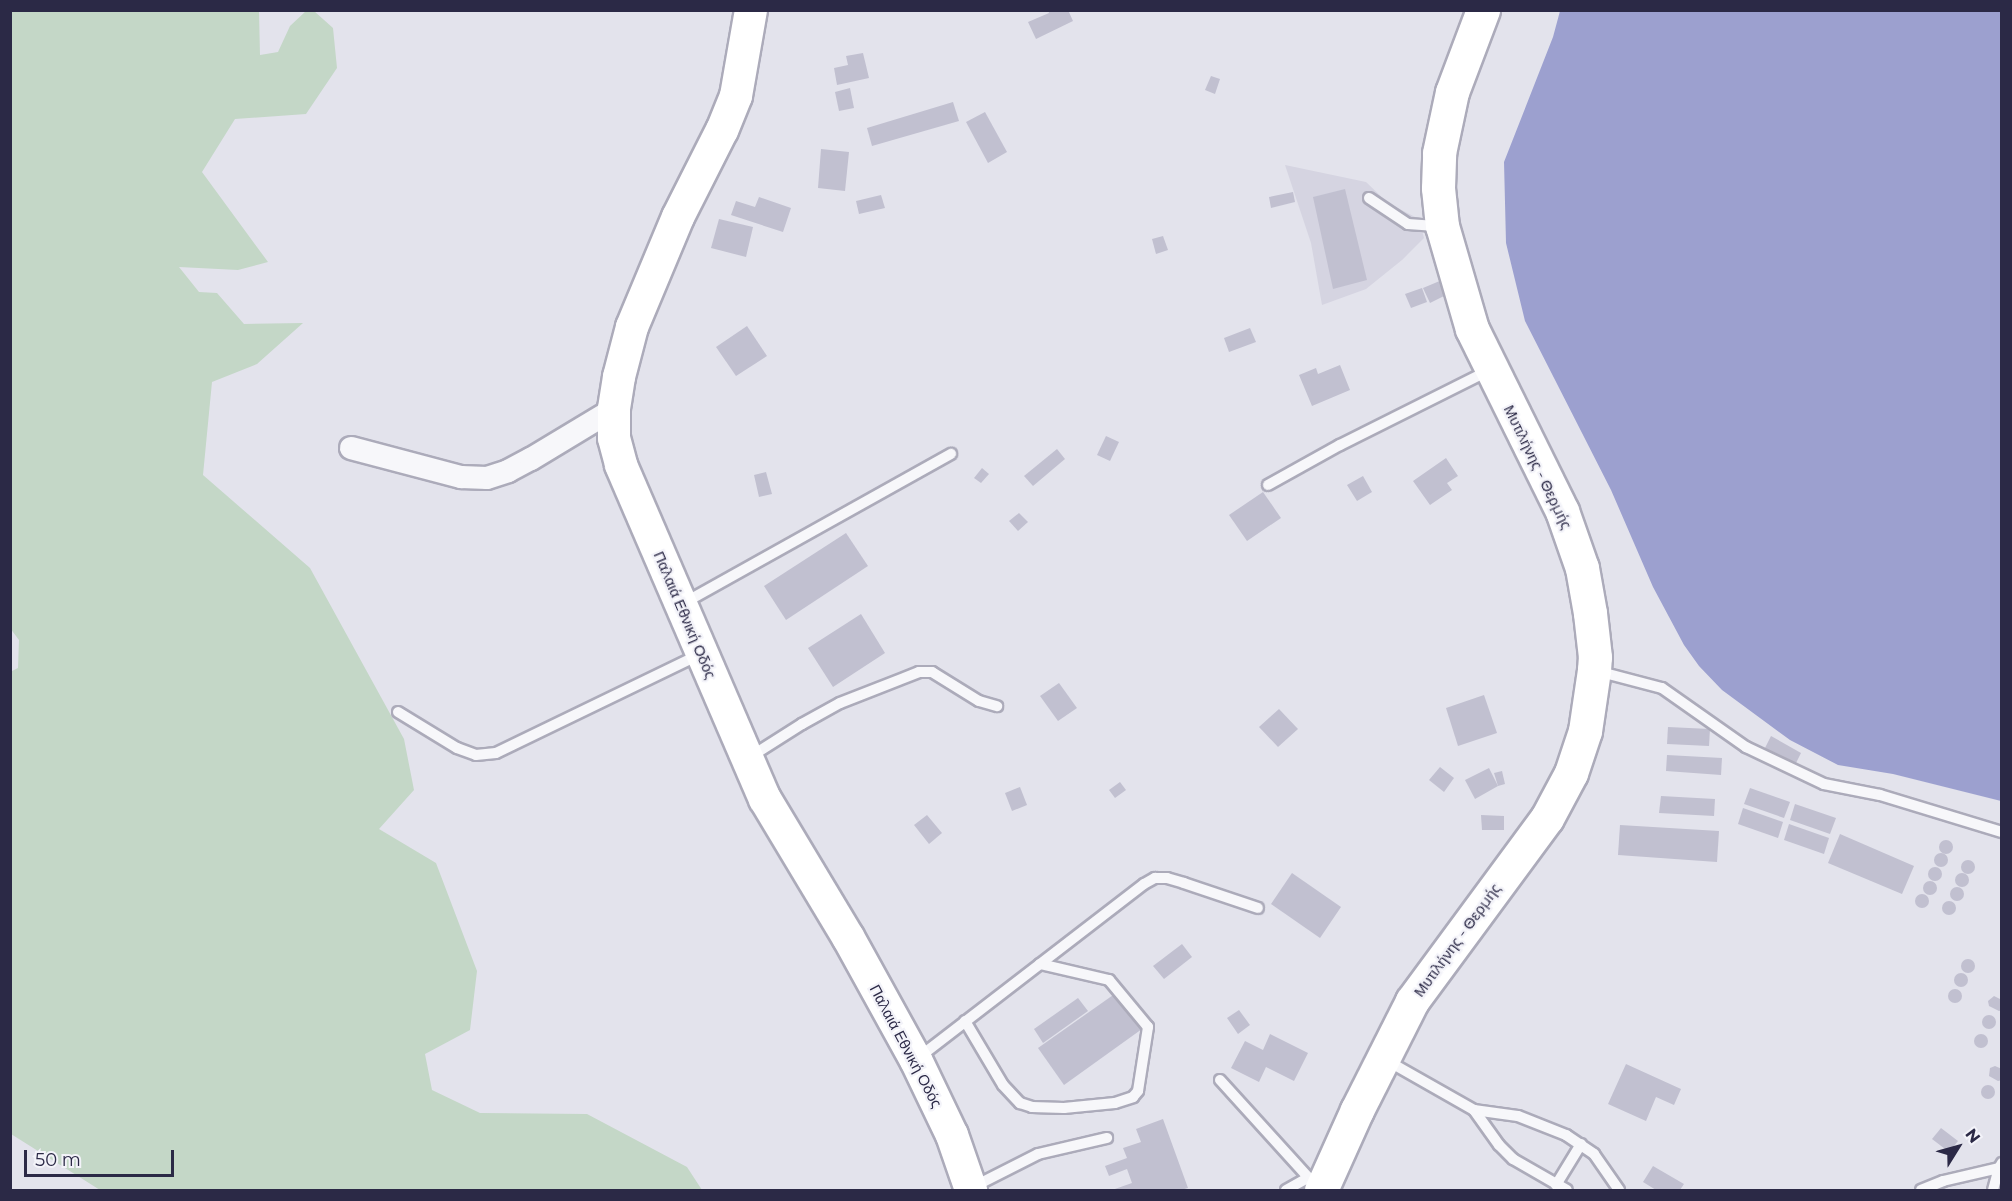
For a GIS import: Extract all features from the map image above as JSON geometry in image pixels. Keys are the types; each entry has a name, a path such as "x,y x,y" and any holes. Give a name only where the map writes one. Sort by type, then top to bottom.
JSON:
{"main road":[{"name":"Παλαιά Εθνική Οδός","path":"752,10 736,96 722,130 678,217 632,327 619,376 614,409 614,438 621,465 765,799 848,937 916,1060 952,1136 971,1190"},
{"name":"Μυτιλήνης - Θερμής","path":"1317,1186 1412,1001 1547,818 1571,773 1585,730 1595,657 1582,568 1562,511 1472,329 1442,226 1438,188 1439,153 1452,92 1483,10"}],"street":[{"path":"351,448 462,477 487,478 508,471 531,459 614,409"}],"lane":[{"path":"1369,198 1408,224 1442,226"},
{"path":"1268,485 1340,445 1491,370"},
{"path":"681,605 951,454"},
{"path":"398,712 457,748 476,754 496,753 702,653"},
{"path":"1593,670 1662,688 1746,747 1824,784 1880,795 2001,832"},
{"path":"747,759 840,703 919,672 938,674 978,701 997,706"},
{"path":"916,1060 1155,878 1167,878 1258,908"},
{"path":"965,1021 1003,1085 1020,1103 1032,1107 1064,1108 1115,1103 1133,1097 1138,1091 1148,1027 1109,980 1040,964"},
{"path":"1383,1058 1473,1110 1518,1116 1543,1124 1581,1144 1603,1164 1619,1191"},
{"path":"1220,1080 1317,1186"},
{"path":"1473,1110 1499,1145 1513,1159 1567,1191"},
{"path":"971,1190 1038,1154 1107,1138"},
{"path":"1556,1185 1581,1144"},
{"path":"1921,1191 1943,1181 2000,1166"},
{"path":"1993,1191 2000,1166"},
{"path":"1286,1191 1317,1186"}],"shaded area":[{"path":"1285,165 1366,182 1388,203 1419,219 1424,238 1402,260 1366,289 1322,305 1311,243"}],"green space":[{"path":"10,11 259,11 260,55 278,52 290,26 306,11 314,11 333,28 337,68 306,114 235,119 202,172 268,262 238,270 179,267 199,292 217,293 244,324 303,323 257,364 212,382 203,475 310,568 404,739 414,790 379,829 436,863 477,971 470,1030 425,1054 432,1090 480,1113 587,1114 687,1167 702,1190 100,1190 11,1134 10,672 18,668 19,640 10,628"}],"water":[{"path":"1560,11 2001,11 2001,801 1893,774 1838,765 1790,740 1722,690 1699,666 1684,645 1653,587 1611,490 1525,321 1506,243 1504,162 1553,37"}],"building":[{"path":"1048,10 1068,10 1073,21 1036,39 1028,22 1049,13"},
{"path":"863,53 869,78 837,85 834,68 848,65 846,56"},
{"path":"1211,76 1220,79 1215,94 1205,90"},
{"path":"850,88 854,108 839,111 835,92"},
{"path":"953,102 959,121 872,146 867,128"},
{"path":"985,112 1007,152 988,163 966,122"},
{"path":"821,149 849,152 845,191 818,188"},
{"path":"1345,189 1367,280 1333,289 1313,197"},
{"path":"1293,192 1295,202 1271,208 1269,197"},
{"path":"881,195 885,208 859,214 856,201"},
{"path":"759,197 791,208 783,232 731,215 736,201 755,207"},
{"path":"719,219 753,227 746,257 711,248"},
{"path":"1163,236 1168,250 1156,254 1152,239"},
{"path":"1442,280 1448,294 1430,303 1423,288"},
{"path":"1422,288 1427,302 1411,308 1405,294"},
{"path":"747,326 767,356 736,376 716,347"},
{"path":"1250,328 1256,342 1229,352 1224,338"},
{"path":"1340,365 1350,390 1312,406 1299,375 1316,368 1318,374"},
{"path":"1106,436 1119,442 1110,461 1097,455"},
{"path":"1057,449 1065,459 1033,486 1024,476"},
{"path":"1446,458 1458,476 1447,483 1452,490 1430,505 1413,481"},
{"path":"982,468 989,474 981,483 974,478"},
{"path":"766,472 772,494 759,497 754,475"},
{"path":"1363,476 1372,492 1357,501 1347,485"},
{"path":"1263,492 1281,518 1247,541 1229,515"},
{"path":"1019,513 1028,522 1018,531 1009,521"},
{"path":"846,533 868,566 786,620 764,586"},
{"path":"861,614 885,653 833,687 808,648"},
{"path":"1059,683 1077,708 1058,721 1040,696"},
{"path":"1484,695 1497,733 1458,746 1446,708"},
{"path":"1279,709 1298,729 1278,747 1259,727"},
{"path":"1668,727 1710,729 1709,746 1667,744"},
{"path":"1771,736 1801,753 1795,765 1765,748"},
{"path":"1667,755 1722,758 1721,775 1666,771"},
{"path":"1440,767 1454,778 1444,792 1429,780"},
{"path":"1489,768 1498,786 1475,799 1465,780"},
{"path":"1502,771 1505,784 1498,786 1494,773"},
{"path":"1120,782 1126,790 1115,798 1109,790"},
{"path":"1020,787 1027,805 1012,811 1005,793"},
{"path":"1750,788 1790,802 1784,818 1744,804"},
{"path":"1661,796 1715,799 1714,816 1659,813"},
{"path":"1795,804 1836,818 1830,834 1790,820"},
{"path":"1743,808 1783,822 1778,838 1738,824"},
{"path":"927,815 942,833 929,844 914,825"},
{"path":"1481,815 1504,816 1504,830 1482,830"},
{"path":"1789,824 1829,838 1824,854 1784,840"},
{"path":"1620,825 1719,831 1717,862 1618,855"},
{"path":"1840,834 1914,866 1902,894 1828,863"},
{"path":"1943,840 1949,840 1953,847 1949,854 1943,854 1939,850 1939,844"},
{"path":"1938,853 1944,853 1948,860 1944,867 1938,867 1934,863 1934,857"},
{"path":"1965,860 1971,860 1975,867 1971,874 1965,874 1961,870 1961,864"},
{"path":"1932,867 1938,867 1942,874 1938,881 1932,881 1928,877 1928,871"},
{"path":"1292,873 1341,907 1320,938 1271,904"},
{"path":"1959,873 1965,873 1969,880 1965,887 1959,887 1955,883 1955,877"},
{"path":"1927,881 1933,881 1937,888 1933,895 1927,895 1923,891 1923,885"},
{"path":"1954,887 1960,887 1964,894 1960,901 1954,901 1950,897 1950,891"},
{"path":"1919,894 1925,894 1929,901 1925,908 1919,908 1915,904 1915,898"},
{"path":"1946,901 1952,901 1956,908 1952,915 1946,915 1942,911 1942,905"},
{"path":"1182,944 1192,957 1164,979 1153,966"},
{"path":"1965,959 1971,959 1975,966 1971,973 1965,973 1961,969 1961,963"},
{"path":"1958,973 1964,973 1968,980 1964,987 1958,987 1954,983 1954,977"},
{"path":"1952,989 1958,989 1962,996 1958,1003 1952,1003 1948,999 1948,993"},
{"path":"1116,993 1142,1029 1064,1085 1038,1048"},
{"path":"1994,996 2002,1000 2002,1010 1999,1011 1989,1006 1988,1001"},
{"path":"1078,998 1088,1011 1043,1043 1034,1029"},
{"path":"1239,1010 1250,1025 1238,1034 1227,1018"},
{"path":"1986,1015 1992,1015 1996,1022 1992,1029 1986,1029 1982,1025 1982,1019"},
{"path":"1270,1034 1308,1053 1294,1081 1266,1067 1259,1082 1231,1068 1245,1041 1263,1050"},
{"path":"1978,1034 1984,1034 1988,1041 1984,1048 1978,1048 1974,1044 1974,1038"},
{"path":"1626,1064 1681,1089 1674,1105 1656,1097 1646,1121 1608,1104"},
{"path":"1995,1066 2002,1069 2002,1080 1998,1081 1989,1076 1990,1068"},
{"path":"1985,1085 1991,1085 1995,1092 1991,1099 1985,1099 1981,1095 1981,1089"},
{"path":"1163,1119 1188,1188 1181,1190 1112,1190 1132,1183 1127,1169 1109,1176 1105,1166 1127,1158 1123,1148 1141,1142 1136,1129"},
{"path":"1941,1128 1958,1141 1949,1152 1932,1139"},
{"path":"1653,1166 1684,1184 1680,1190 1656,1190 1643,1182"}]}
